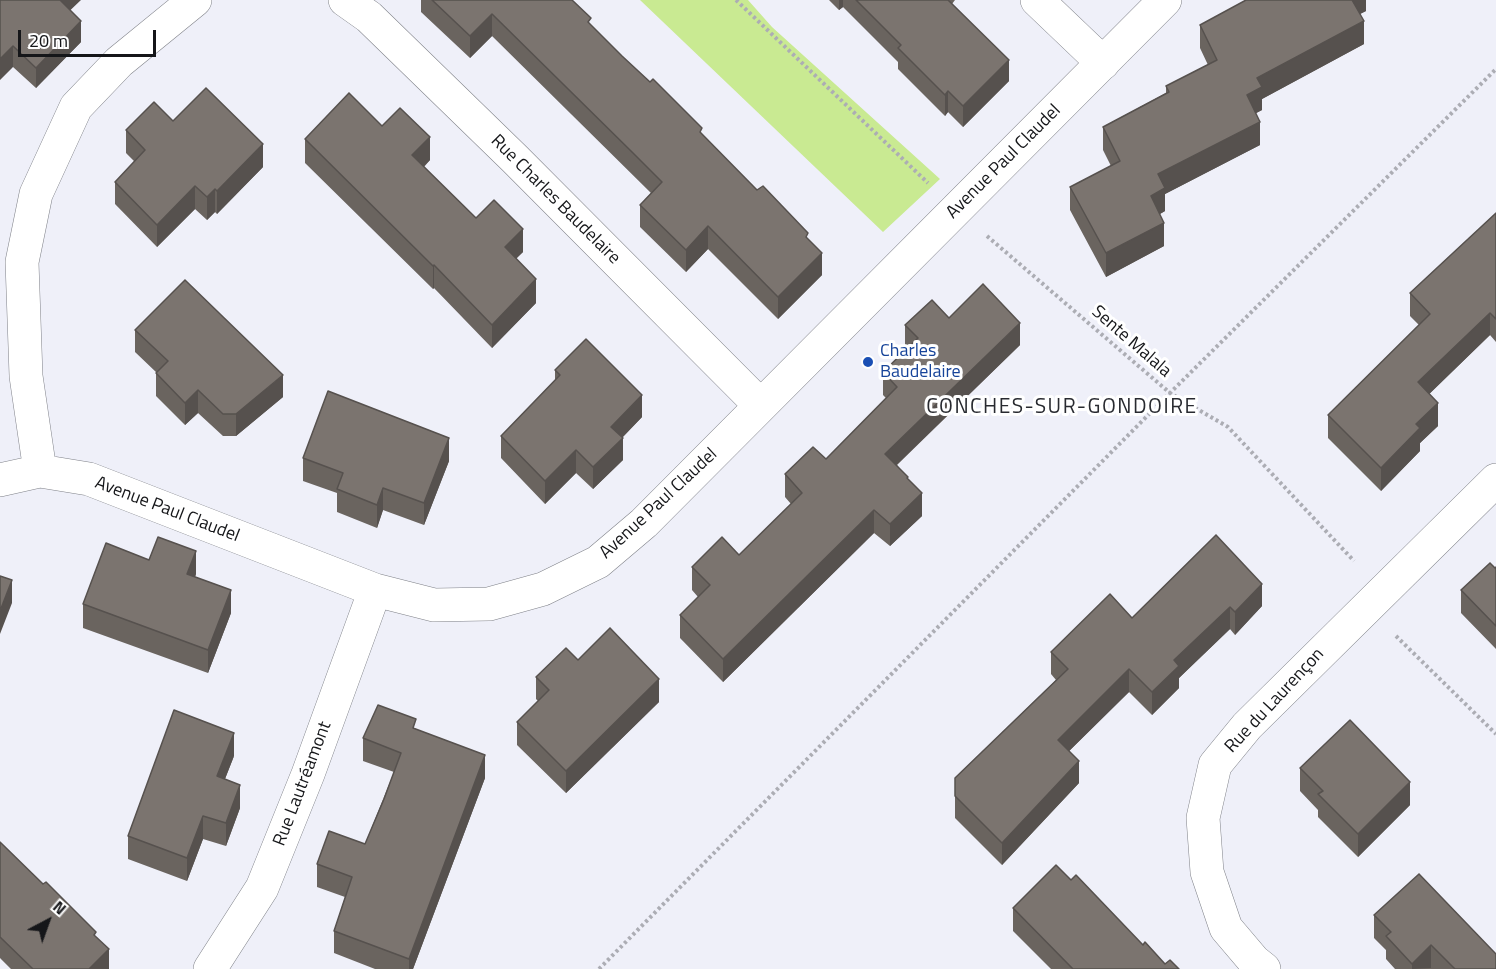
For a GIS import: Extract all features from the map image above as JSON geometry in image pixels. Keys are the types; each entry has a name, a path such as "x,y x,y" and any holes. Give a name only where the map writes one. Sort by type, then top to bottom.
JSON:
{"street":[{"path":"40,471 26,376 22,262 36,195 76,107 119,63 195,0"},
{"name":"Rue Charles Baudelaire","path":"345,0 369,17 506,150 760,405"},
{"path":"1037,0 1103,63"},
{"name":"Avenue Paul Claudel","path":"0,480 40,471 89,479 375,590 434,605 489,603 543,589 598,562 644,523 1165,0"},
{"name":"Rue du Laurençon","path":"1264,969 1254,961 1226,928 1207,873 1203,818 1215,765 1247,726 1496,480"},
{"name":"Rue Lautréamont","path":"210,969 262,888 308,774 375,590"}],"path":[{"name":"Sente Malala","path":"736,0 957,210 1170,393 1228,427 1354,559 1366,607"},
{"path":"599,969 1170,393 1496,69"},
{"path":"1366,607 1496,734"}],"green space":[{"path":"640,0 748,0 772,27 940,179 883,232"}],"building":[{"path":"0,0 60,0 81,21 36,68 13,46 0,59"},
{"path":"432,0 572,0 591,18 588,22 650,82 653,79 702,128 700,132 757,190 763,186 808,233 806,237 822,253 778,297 708,226 686,250 640,205 662,182 492,14 470,36"},
{"path":"856,0 948,0 1009,60 963,106 948,91 945,95 898,48 901,45"},
{"path":"1246,0 1352,0 1364,21 1257,78 1262,87 1247,95 1260,122 1158,174 1165,188 1151,196 1164,223 1106,253 1070,187 1120,161 1103,127 1169,92 1166,86 1217,60 1200,25"},
{"path":"206,88 263,144 217,191 215,189 207,197 195,186 157,225 115,182 145,150 126,130 154,102 173,121"},
{"path":"349,93 382,126 400,108 430,137 412,155 476,218 494,200 523,229 505,247 536,279 492,325 305,139"},
{"path":"1496,213 1496,319 1490,313 1418,382 1438,403 1416,424 1420,428 1381,468 1328,415 1430,314 1410,293"},
{"path":"185,280 283,375 236,414 223,414 198,390 185,403 156,373 168,361 135,330"},
{"path":"983,284 1020,323 885,454 922,493 890,524 874,510 723,659 680,615 710,585 692,567 722,537 739,555 802,493 785,474 813,447 826,459 897,387 883,372 918,338 905,325 932,300 949,318"},
{"path":"586,339 642,395 611,427 623,438 593,467 576,450 545,481 501,436 560,375 555,370"},
{"path":"328,391 449,438 424,503 383,488 377,505 337,489 343,473 303,458"},
{"path":"1216,535 1262,584 1235,612 1230,607 1174,660 1179,666 1152,692 1129,669 1058,740 1079,761 1002,843 955,796 955,778 1068,669 1051,652 1110,594 1132,618"},
{"path":"158,537 196,551 187,574 231,590 208,650 83,604 106,543 149,560"},
{"path":"1490,563 1496,567 1496,626 1461,590"},
{"path":"0,576 12,580 0,611"},
{"path":"610,628 659,679 566,771 517,722 549,690 536,677 566,648 578,660"},
{"path":"378,705 416,719 413,728 485,755 409,959 334,931 352,877 317,864 329,831 365,844 384,799 401,753 363,738"},
{"path":"174,710 234,733 217,776 240,785 226,823 203,816 187,858 128,836"},
{"path":"1350,720 1410,782 1358,834 1318,794 1323,791 1300,768"},
{"path":"0,842 43,884 46,882 96,932 94,935 109,949 89,969 33,969 0,937"},
{"path":"1056,865 1071,880 1076,875 1143,945 1145,942 1165,964 1170,960 1179,969 1073,969 1013,908"},
{"path":"1419,874 1496,954 1496,969 1455,969 1431,945 1412,964 1386,936 1391,932 1374,915"}],"place":[{"name":"Charles Baudelaire","path":"868,362"}],"district":[{"name":"CONCHES-SUR-GONDOIRE","path":"1062,408"}]}
